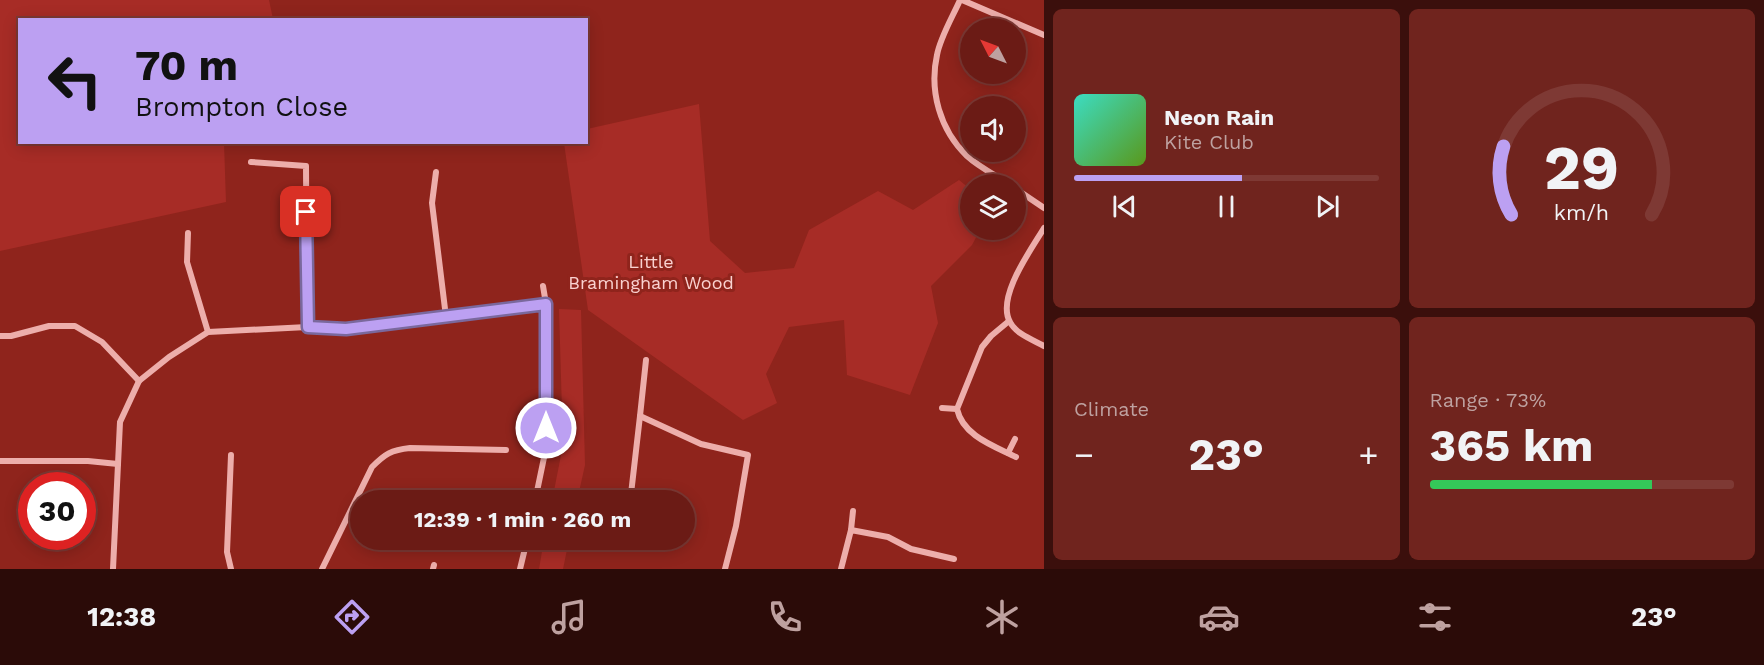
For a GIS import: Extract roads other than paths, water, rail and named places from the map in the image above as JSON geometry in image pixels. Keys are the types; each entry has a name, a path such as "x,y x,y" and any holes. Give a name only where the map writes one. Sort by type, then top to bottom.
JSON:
{"street":[{"path":"994,174 969,157 956,145 946,130 937,109 934,87 937,54 961,0 1044,35"},
{"path":"251,162 306,166 308,327"},
{"path":"436,172 432,203 446,317"},
{"path":"1026,196 1044,208"},
{"path":"1044,228 1012,280 1007,301 1009,321 1020,333 1044,346"},
{"path":"188,233 187,262 208,333"},
{"path":"537,490 546,448 546,304 543,286"},
{"path":"113,569 120,422 139,381 169,357 208,333 308,327 346,329 546,304"},
{"path":"1009,321 982,347 957,409 959,418 974,434 984,442 1016,457"},
{"path":"0,336 11,336 49,326 75,326 102,342 139,381"},
{"path":"631,490 646,360"},
{"path":"942,408 957,409"},
{"path":"640,416 701,444 748,455 726,569"},
{"path":"1008,453 1015,439"},
{"path":"322,569 372,467 394,449 506,450"},
{"path":"231,455 227,552 231,569"},
{"path":"0,461 88,461 118,464"},
{"path":"841,569 852,530 853,511"},
{"path":"852,530 888,537 911,549 954,559"},
{"path":"520,569 524,550"}],"park label":[{"name":"Little Bramingham Wood","path":"651,272"}]}
